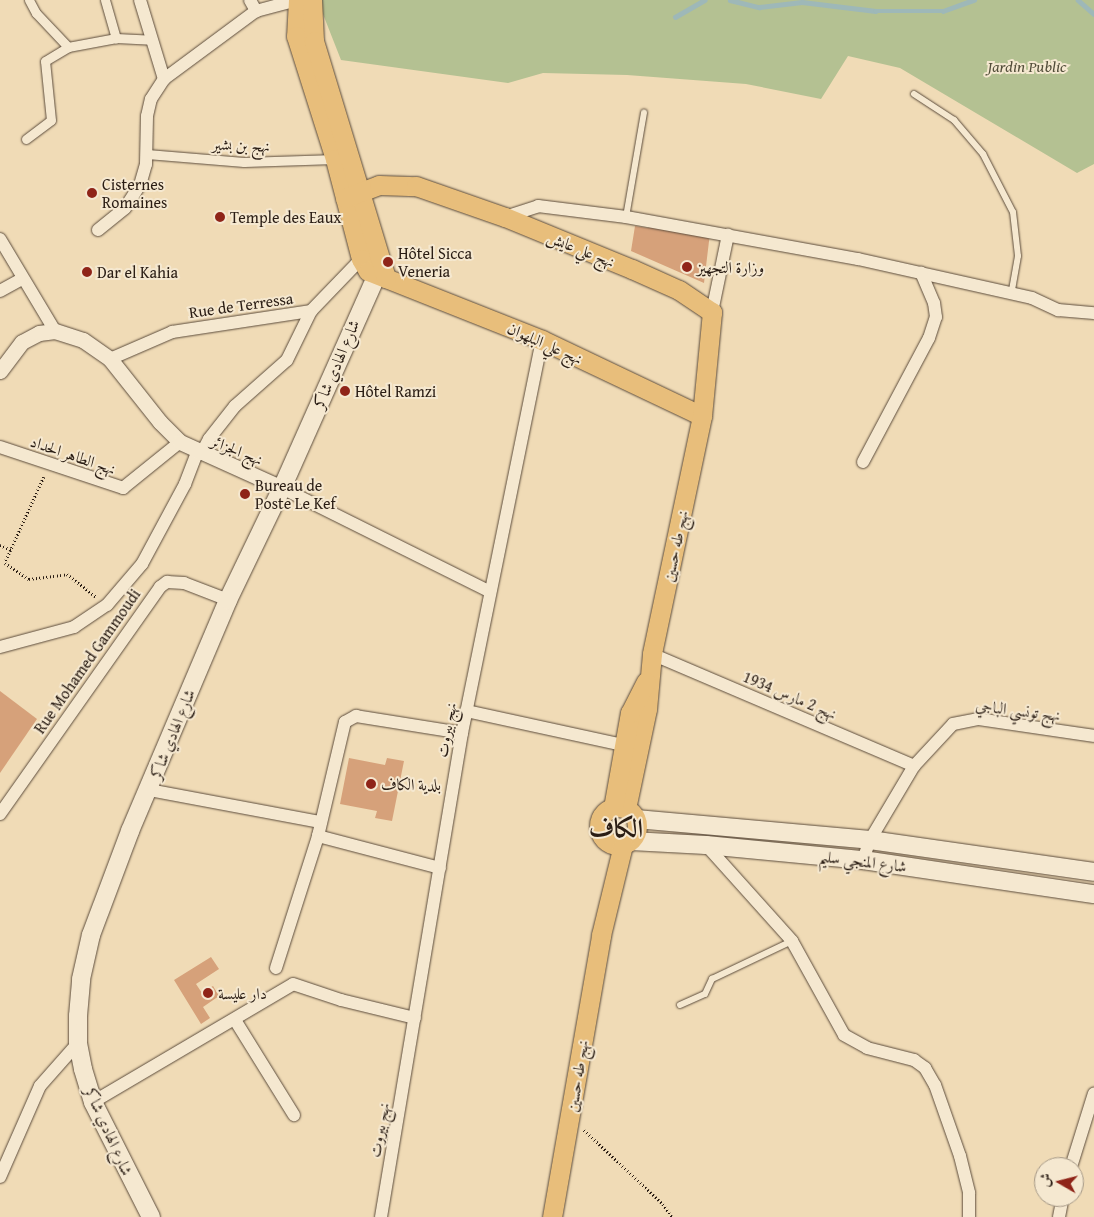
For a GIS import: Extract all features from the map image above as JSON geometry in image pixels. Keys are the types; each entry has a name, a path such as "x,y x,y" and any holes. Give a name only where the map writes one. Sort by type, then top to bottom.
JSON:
{"main road":[{"path":"298,0 296,36 335,159 353,195 361,259 380,272"},
{"path":"312,0 314,42 353,195 380,272"},
{"name":"نهج علي عايش","path":"353,195 392,183 416,186 504,217 679,290 712,312"},
{"name":"نهج علي البلهوان","path":"380,272 542,340 702,416"},
{"name":"شارع الهادي شاكر","path":"151,1217 93,1102 78,1043 81,979 91,935 228,600 282,488 380,272"},
{"path":"702,416 712,312"},
{"name":"نهج طه حسين","path":"625,812 647,709 648,676 652,654 702,416"},
{"name":"نهج طه حسين","path":"552,1217 571,1118 601,935 620,843 638,827 625,812 623,745 630,714 648,676"},
{"path":"620,843 599,827 606,812 625,812"},
{"name":"شارع المنجي سليم","path":"625,812 870,840 1094,872"},
{"name":"شارع المنجي سليم","path":"620,843 706,845 863,860 1094,894"}],"street":[{"path":"29,0 36,13 68,47"},
{"path":"106,0 116,38"},
{"path":"140,0 164,80"},
{"path":"98,230 134,198 147,154 147,116 151,99 164,80 253,6 298,0"},
{"path":"302,0 312,0"},
{"path":"26,139 51,120 45,61 68,47 116,38 151,40"},
{"name":"نهج بن بشير","path":"147,154 244,162 335,159"},
{"path":"504,217 538,206 626,217 921,273 1011,295 1032,298 1058,310 1094,313"},
{"path":"712,312 728,235"},
{"path":"0,240 55,331 39,333 22,342 0,371"},
{"name":"Rue de Terressa","path":"110,358 172,332 311,311 361,259"},
{"path":"863,462 929,338 936,317 934,303 921,273"},
{"path":"0,291 24,278"},
{"path":"0,647 74,627 107,605 142,564 185,484 199,453 226,416 287,360 311,311"},
{"name":"نهج الجزائر","path":"55,331 83,340 110,358 160,422 180,442 199,453 282,488 489,591"},
{"name":"نهج بيروت","path":"381,1217 466,711 489,591 542,340"},
{"name":"نهج الطاهر الحداد","path":"0,447 50,465 72,469 123,488 180,442"},
{"name":"Rue Mohamed Gammoudi","path":"0,814 160,587 167,582 184,583 228,600"},
{"name":"نهج 2 مارس 1934","path":"652,654 914,766"},
{"path":"466,711 623,745"},
{"path":"276,968 318,836 341,729 350,718 356,716 462,733"},
{"name":"نهج تونسي الباجي","path":"863,860 870,840 914,766 953,724 978,719 1094,736"},
{"path":"150,790 320,822"},
{"path":"318,836 440,868"},
{"path":"706,845 792,941 844,1035 867,1048 914,1060 924,1068 935,1085 960,1156 969,1193 969,1217"},
{"path":"93,1102 235,1020 293,984 306,986 341,1000 415,1018"},
{"path":"235,1020 294,1115"},
{"path":"0,1177 40,1086 78,1043"},
{"path":"1074,1157 1094,1092"}],"lane":[{"path":"914,94 954,120 983,154 1013,212 1018,256 1011,295"},
{"path":"626,217 644,113"},
{"path":"680,1005 705,994 712,979 792,941"}],"path":[{"path":"50,465 5,564 30,580 68,574 107,605"},
{"path":"0,545 11,550"},
{"path":"571,1118 663,1204 672,1217"}],"green space":[{"name":"Jardin Public","path":"321,0 1094,0 1094,164 1077,173 900,68 848,56 821,99 746,84 627,75 543,73 508,83 341,60 319,4"}],"building":[{"name":"وزارة التجهيز","path":"649,221 710,233 704,283 631,251 635,226 648,228"},
{"path":"0,691 37,719 0,773"},
{"name":"بلدية الكاف","path":"349,758 385,765 387,758 404,761 392,821 375,818 377,811 340,804"},
{"path":"211,957 219,969 196,984 202,993 213,986 219,996 203,1007 210,1018 201,1024 174,980"}],"waterway":[{"path":"675,17 705,0"},
{"path":"730,0 759,7 802,2 875,11 943,11 974,0"},
{"path":"1078,0 1094,14"}],"place":[{"name":"Cisternes Romaines","path":"92,193"},
{"name":"Temple des Eaux","path":"220,217"},
{"name":"Hôtel Sicca Veneria","path":"388,262"},
{"name":"وزارة التجهيز","path":"687,267"},
{"name":"Dar el Kahia","path":"87,272"},
{"name":"Hôtel Ramzi","path":"345,391"},
{"name":"Bureau de Poste Le Kef","path":"245,494"},
{"name":"بلدية الكاف","path":"371,784"},
{"name":"دار عليسة","path":"208,993"}],"district":[{"name":"الكاف","path":"616,828"}]}
